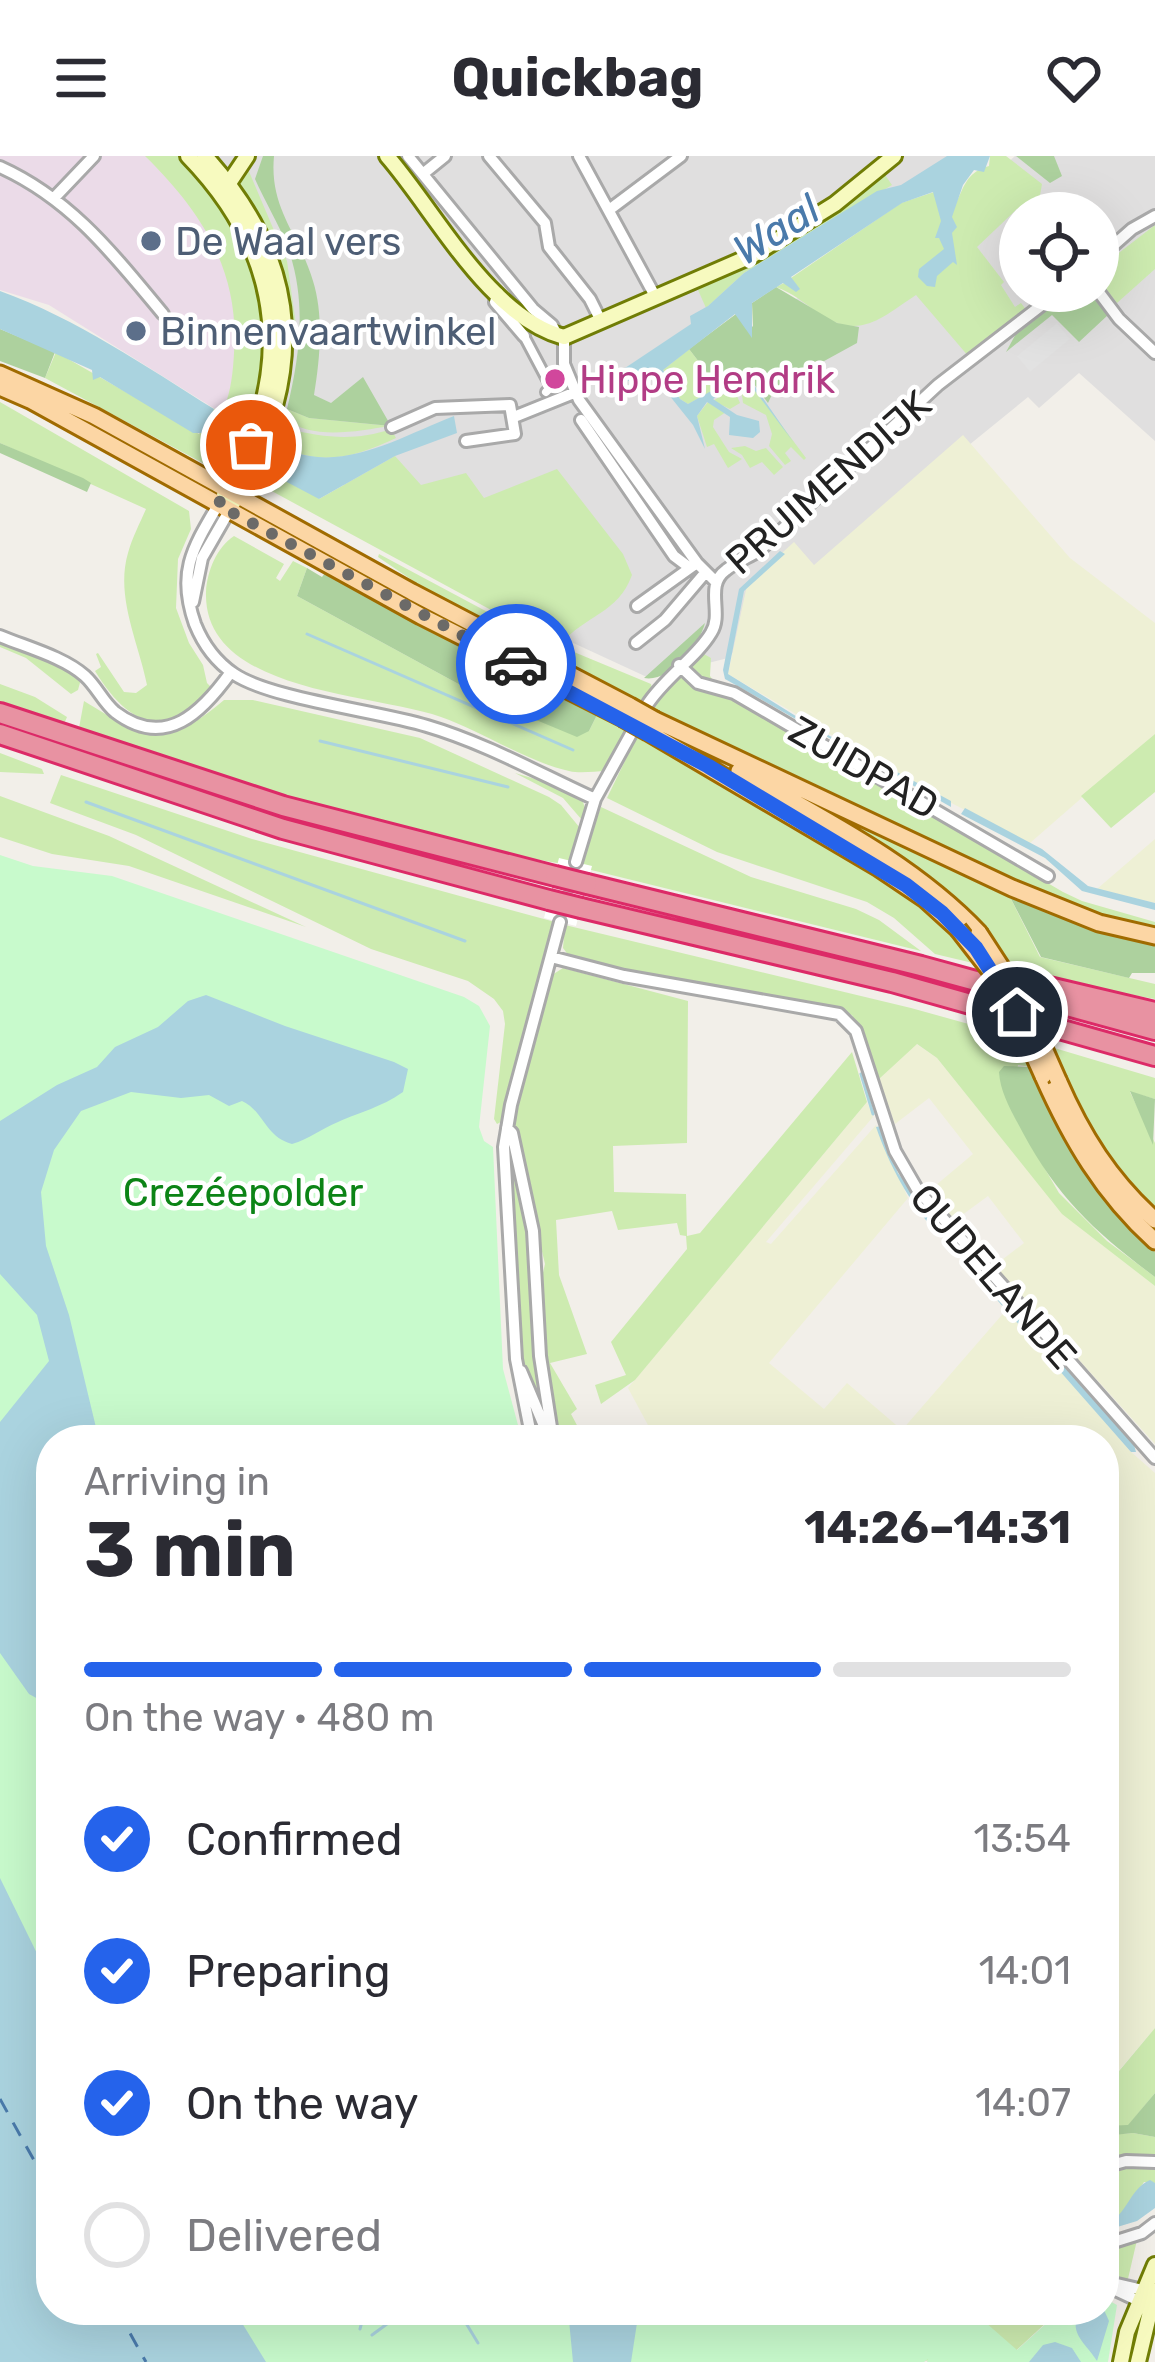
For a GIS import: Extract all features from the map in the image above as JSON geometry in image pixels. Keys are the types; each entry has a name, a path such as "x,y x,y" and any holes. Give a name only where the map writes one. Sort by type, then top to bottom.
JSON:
{"highway":[{"path":"0,713 283,806 1155,1030"},
{"path":"0,734 283,829 549,900 892,982 1155,1056"},
{"path":"921,967 955,965 1155,1012"}],"main road":[{"path":"188,156 241,224 263,279 272,327 264,406 228,500"},
{"path":"206,157 224,162 235,156"},
{"path":"229,183 248,156"},
{"path":"387,156 498,293 527,319 560,336 722,271 787,236 894,156"},
{"path":"206,157 254,221 275,272 285,341 283,381 272,424 228,500"},
{"path":"0,374 94,416 421,616 1012,888 1099,923 1155,936"},
{"path":"0,387 228,500"},
{"path":"639,719 879,868 958,929 1003,987 1093,1150 1113,1179 1155,1220"},
{"path":"639,719 897,866 949,903 979,933 1022,1000 1066,1129 1129,1216 1155,1241"},
{"path":"1121,2362 1127,2332 1155,2265"},
{"path":"1138,2362 1146,2294"}],"street":[{"path":"55,197 94,156"},
{"path":"408,156 560,336 575,392 697,568"},
{"path":"424,173 445,156"},
{"path":"489,156 544,224 549,248 590,299 601,321"},
{"path":"579,156 656,296"},
{"path":"609,211 681,156"},
{"path":"0,167 55,197 99,237 163,314"},
{"path":"1119,241 1155,216"},
{"path":"498,293 495,302 524,336 551,388 546,392"},
{"name":"PRUIMENDIJK","path":"576,862 595,799 639,719 679,665 711,634 716,582 725,570 760,550 938,386 1033,312"},
{"path":"1114,312 1155,353"},
{"path":"514,417 575,392"},
{"path":"392,427 435,408 510,405 515,434 466,441"},
{"path":"581,420 674,556 716,582"},
{"path":"228,500 187,567 186,598 207,648 231,672 260,686 443,730 595,799"},
{"path":"637,606 697,568"},
{"path":"636,643 664,620 697,568"},
{"path":"0,636 81,673 118,714 145,725 161,727 189,719 208,704 231,672"},
{"name":"ZUIDPAD","path":"679,665 698,683 734,693 1048,876"},
{"path":"529,1425 516,1359 504,1147 560,922"},
{"name":"OUDELANDE","path":"551,957 846,1019 856,1030 895,1150 916,1190 1155,1458"},
{"path":"506,1128 512,1133 532,1231 550,1425"},
{"path":"516,1359 545,1425"},
{"path":"1119,2163 1155,2162"},
{"path":"1119,2240 1142,2233 1155,2222"}],"shaded area":[{"path":"0,156 148,156 208,223 240,327 230,398 223,414 49,305 0,290"},
{"path":"155,156 955,156 668,357 670,377 990,179 1015,156 1155,156 1155,441 1079,373 1039,408 1028,397 814,571 728,658 649,678 556,635 479,504 426,502 292,474 234,410 226,253"},
{"path":"1057,323 1070,339 1030,372 1017,356"}],"green space":[{"path":"145,156 181,156 186,161 235,227 259,294 264,355 261,386 241,443 223,467 212,468 45,378 56,352 199,434 214,409 224,408 232,374 234,323 224,269 200,221"},
{"path":"263,156 274,156 280,206 316,294 320,338 314,395 331,403 363,377 391,426 309,418 287,409 298,349 298,288 288,248 255,179"},
{"path":"990,156 1006,156 1042,184 1041,192 999,192 999,226 977,247 999,276 999,312 1026,312 969,357 916,295 858,326 833,321 776,287 784,283 799,289 791,278 901,203 934,192 954,208 970,176 989,166"},
{"path":"1016,156 1054,156 1062,176 1050,183"},
{"path":"245,162 287,261 296,325 287,395 258,475 283,393 277,271 270,239 237,187"},
{"path":"883,172 892,185 744,273 706,308 698,290"},
{"path":"1155,225 1155,269 1119,301 1119,253"},
{"path":"776,287 837,323 859,327 857,343 775,388 768,403 745,372 719,388 689,349 736,314 753,327 752,303"},
{"path":"1041,312 1108,315 1079,342 1052,315 1006,352 1018,330"},
{"path":"0,329 55,352 45,378 0,361"},
{"path":"689,349 719,388 688,404 663,370"},
{"path":"747,379 804,460 791,447 785,453 791,461 785,465 769,446 772,434 766,415 743,403 742,395 737,396 740,403 730,409 713,401"},
{"path":"0,402 189,511 191,529 178,559 176,608 214,690 197,707 164,722 149,721 121,704 95,671 101,667 98,653 124,692 136,693 147,685 124,586 128,553 146,509 0,443"},
{"path":"708,402 726,412 714,420 713,427 729,452 742,459 728,468 714,444 707,447 697,416"},
{"path":"287,409 309,418 390,426 350,432 308,430 285,418"},
{"path":"391,429 396,438 346,456 320,458 294,452 319,499 395,456 421,485 466,473 484,498 557,469 623,554 632,575 610,606 560,645 268,489 281,458 264,482 263,476 281,430 340,437"},
{"path":"963,435 1070,558 1155,623 1155,734 1030,843 918,786 728,674 747,585 794,542 814,565"},
{"path":"0,443 83,478 91,483 87,492 0,453"},
{"path":"745,446 756,451 766,448 783,467 774,475 762,462 750,468 731,448"},
{"path":"234,536 284,564 276,578 280,581 293,561 307,568 297,596 486,699 589,731 599,711 627,729 606,771 554,767 441,717 336,694 261,670 232,651 212,625 208,576 218,553"},
{"path":"379,554 521,630 652,688 642,706 449,605"},
{"path":"307,568 599,711 589,731 577,737 486,699 297,596"},
{"path":"705,623 682,661 663,675 644,678"},
{"path":"0,641 73,672 81,679 78,690 71,694 26,658 0,647"},
{"path":"702,653 711,658 710,676 722,693 1063,892 1155,922 1155,930 1110,920 1019,886 650,711 668,683"},
{"path":"0,684 35,697 67,717 64,724 0,703"},
{"path":"224,700 253,700 420,738 549,797 580,828 569,865 383,824 79,728 84,701 123,723 155,732 187,725"},
{"path":"1155,734 1155,792 1111,828 1081,796"},
{"path":"637,736 666,745 909,892 977,964 935,954 894,918 867,902 717,852 607,798"},
{"path":"0,753 42,769 44,774 0,772"},
{"path":"740,765 877,836 1008,893 1040,957 1155,984 1155,999 1012,973"},
{"path":"515,773 562,787 582,799 586,811 582,820 563,798"},
{"path":"61,775 252,839 555,922 505,1120 497,1124 494,1119 505,1024 494,999 468,981 371,949 136,835 50,803"},
{"path":"0,796 109,836 306,927 129,866 52,854 0,837"},
{"path":"601,807 751,877 856,909 921,951 579,867"},
{"path":"1155,839 1155,903 1097,889"},
{"name":"Crezéepolder","path":"0,855 33,866 112,876 479,1006 490,1026 479,1127 484,1141 493,1147 503,1369 518,1425 36,1425 36,1961 0,1890"},
{"path":"1008,893 1155,943 1155,973 1132,973 1129,978 1041,957"},
{"path":"565,925 1019,1038 1032,1067 1018,1065 1012,1112 1059,1193 1107,1241 1155,1277 1155,1286 1062,1214 937,1058 917,1044 879,1079 852,1015 589,963 569,956 563,948"},
{"path":"563,968 688,1001 687,1143 613,1146 614,1192 686,1194 687,1236 700,1233 852,1052 867,1102 635,1380 601,1404 595,1385 626,1375 611,1342 687,1249 686,1236 680,1235 677,1223 618,1230 612,1211 556,1220 559,1275 587,1354 550,1363 577,1409 571,1414 577,1425 555,1425 543,1362 539,1290 545,1264 513,1129 552,975"},
{"path":"915,1043 937,1058 1063,1214 1155,1286 1155,1444 994,1266 1024,1243 988,1196 954,1221 929,1191 973,1154 929,1098 895,1124 879,1079"},
{"path":"1051,1047 1155,1078 1155,1099 1130,1092 1155,1143 1155,1212 1107,1161"},
{"path":"1004,1066 1032,1067 1098,1190 1155,1252 1155,1277 1097,1229 1050,1177 1004,1096 999,1072"},
{"path":"1130,1091 1155,1099 1153,1145"},
{"path":"867,1102 873,1117 766,1242 771,1244 876,1125 908,1198 769,1363 824,1409 847,1383 896,1425 648,1425 628,1388"},
{"path":"508,1142 530,1232 548,1425 519,1362"},
{"path":"1007,1309 1107,1425 906,1425"},
{"path":"1119,1438 1155,1473 1155,2028 1119,2070"},
{"path":"1155,2028 1155,2093 1127,2127 1119,2127 1119,2071"},
{"path":"1155,2093 1155,2137 1119,2134 1119,2125 1128,2125"},
{"path":"1119,2134 1155,2137 1155,2159 1119,2163"},
{"path":"1119,2168 1155,2168 1155,2183 1144,2182 1119,2216"},
{"path":"1137,2240 1127,2283 1119,2281 1119,2246"},
{"path":"240,2325 988,2325 1017,2350 1044,2325 1114,2325 1108,2362 263,2362"},
{"path":"933,2325 1044,2325 1009,2357 895,2362"}],"water":[{"path":"947,156 990,156 984,172 974,170 963,185 952,217 957,227 952,233 957,265 953,262 937,276 935,287 918,277 919,269 944,249 935,238 941,221 933,192 902,203 791,277 800,289 796,292 783,283 752,303 752,338 735,314 663,370 688,404 745,372 794,443 746,379 713,399 737,415 759,421 760,432 753,438 729,435 730,417 707,402 697,416 705,449 693,425 653,375 628,381 625,368 691,324 690,316 744,273 877,191 901,185"},
{"path":"0,291 83,329 214,409 203,433 193,433 100,377 93,380 92,370 0,329"},
{"path":"454,416 457,433 395,456 319,499 283,480 294,452 314,457 355,454"},
{"path":"780,551 785,554 744,591 728,674 815,728 951,801 951,807 725,679 739,589"},
{"path":"965,808 1042,849 1088,886 1155,903 1155,910 1082,891 1045,858 961,814"},
{"path":"206,995 394,1062 408,1069 403,1092 292,1144 276,1136 242,1101 229,1106 209,1095 181,1098 131,1092 81,1111 54,1150 41,1192 46,1246 69,1315 95,1425 36,1425 36,1698 0,1653 0,1422 49,1361 37,1315 0,1274 0,1121 57,1085 97,1067 115,1047 158,1027 188,1001"},
{"path":"881,1126 898,1173 940,1229 936,1232 894,1169 876,1127"},
{"path":"988,1281 1116,1425 1107,1425 984,1285"},
{"path":"1119,1428 1134,1445 1136,1452 1119,1438"},
{"path":"0,1878 36,1951 36,2325 243,2325 266,2362 0,2362"},
{"path":"1150,2180 1155,2183 1155,2208 1119,2226 1119,2215"},
{"path":"569,2325 637,2325 631,2362 573,2362"},
{"path":"1076,2325 1108,2325 1097,2361 1083,2343"},
{"path":"1055,2342 1072,2348 1081,2362 1029,2362 1043,2345"}],"pier":[{"path":"559,858 592,866 576,926 544,918"}],"waterway":[{"path":"307,634 573,750"},
{"path":"320,741 508,787"},
{"path":"86,802 465,941"},
{"path":"861,1074 873,1114"},
{"path":"360,2329 361,2325"},
{"path":"372,2335 386,2325"},
{"path":"467,2325 478,2343"}],"ferry route":[{"path":"0,2099 36,2164"},
{"path":"125,2325 146,2362"}],"tunnel":[{"path":"560,922 576,862"}],"way so far":[{"path":"251,445 218,505 516,664"}],"place":[{"name":"De Waal vers","path":"151,241"},
{"name":"Binnenvaartwinkel","path":"136,331"},
{"name":"Hippe Hendrik","path":"555,379"}],"route":[{"path":"516,664 708,766 906,885 976,948 1017,1012"}],"water label":[{"name":"Waal","path":"776,229"}]}
